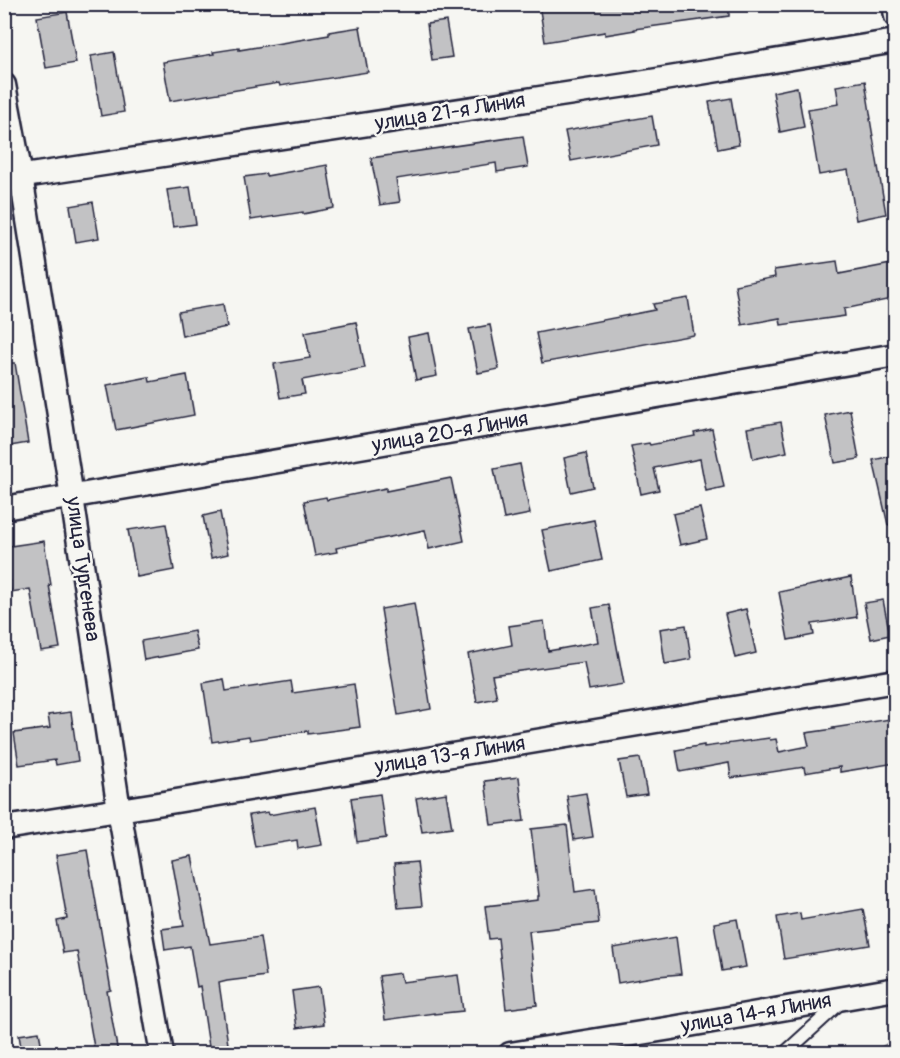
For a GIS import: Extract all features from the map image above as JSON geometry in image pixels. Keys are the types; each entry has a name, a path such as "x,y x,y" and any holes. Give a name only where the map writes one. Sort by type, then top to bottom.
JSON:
{"street":[{"path":"894,4 896,16"},
{"name":"улица 21-я Линия","path":"13,178 633,84 896,41"},
{"name":"улица Тургенева","path":"4,85 13,178 72,497 119,810 162,1053"},
{"name":"улица 20-я Линия","path":"4,508 896,355"},
{"name":"улица 13-я Линия","path":"4,828 896,681"},
{"name":"улица 14-я Линия","path":"510,1053 661,1030 896,989"}],"lane":[{"path":"784,1053 845,998"}],"shaded area":[{"path":"895,1039 895,1053 871,1053"}],"building":[{"path":"539,4 729,4 729,16 545,42"},
{"path":"67,12 76,63 46,68 37,17"},
{"path":"446,21 452,57 432,60 427,24"},
{"path":"360,27 368,72 280,86 279,83 170,101 163,62 214,54 213,52 329,35 329,32"},
{"path":"114,52 124,112 101,116 91,56"},
{"path":"865,81 886,214 856,220 848,170 819,175 808,109 839,104 836,86"},
{"path":"797,87 804,127 780,132 773,92"},
{"path":"731,98 739,145 718,149 709,102"},
{"path":"652,116 657,145 571,161 565,131"},
{"path":"523,136 528,167 497,172 496,163 396,179 400,202 380,205 371,158"},
{"path":"327,165 334,208 251,220 244,177 266,174 266,176"},
{"path":"190,187 196,224 173,227 167,190"},
{"path":"93,202 99,238 76,242 70,206"},
{"path":"837,261 839,274 896,263 896,298 844,309 845,316 781,325 780,318 742,325 735,285 775,277 774,270"},
{"path":"688,298 694,335 542,363 536,333 655,310 653,304"},
{"path":"223,304 227,327 182,336 178,312"},
{"path":"356,322 365,368 302,380 305,394 280,398 274,364 310,358 305,332"},
{"path":"490,325 499,369 478,373 469,329"},
{"path":"429,333 437,376 416,380 408,337"},
{"path":"4,363 15,363 28,443 4,447"},
{"path":"187,375 194,415 116,430 107,385 149,377 150,382"},
{"path":"850,410 859,459 835,463 825,415"},
{"path":"781,422 787,452 753,459 747,428"},
{"path":"712,429 724,487 706,491 700,459 654,468 659,490 641,494 631,446 649,443 650,445 695,436 694,433"},
{"path":"586,453 593,487 571,492 564,458"},
{"path":"896,455 896,524 888,525 873,460"},
{"path":"520,464 530,514 504,519 494,469"},
{"path":"451,478 464,541 429,549 425,530 336,548 337,552 315,556 304,501 326,497 327,500 386,488 386,491"},
{"path":"700,508 707,539 680,545 673,514"},
{"path":"220,512 228,554 211,558 203,516"},
{"path":"594,520 602,560 551,571 542,530"},
{"path":"166,524 174,570 137,577 128,530"},
{"path":"44,541 60,648 41,651 30,589 11,592 4,547"},
{"path":"851,577 857,617 812,624 814,635 788,640 779,592"},
{"path":"883,600 890,635 871,639 864,603"},
{"path":"414,603 431,709 398,715 381,609"},
{"path":"609,605 624,684 589,690 584,662 492,675 497,698 477,702 468,654 512,645 509,626 544,621 548,651 598,642 592,608"},
{"path":"746,609 756,653 735,658 725,614"},
{"path":"686,625 691,659 665,664 660,629"},
{"path":"194,631 198,650 144,660 141,641"},
{"path":"224,679 226,691 291,681 293,693 354,684 360,727 308,734 308,731 250,740 249,736 212,742 203,683"},
{"path":"71,712 78,761 56,765 55,760 19,765 14,733 50,728 48,715"},
{"path":"890,719 896,763 840,772 840,767 805,773 804,767 731,778 729,763 680,772 676,750 769,738 770,740 776,739 779,752 809,746 806,733"},
{"path":"640,758 647,794 626,797 619,761"},
{"path":"519,777 524,821 491,825 485,781"},
{"path":"446,793 452,828 422,832 416,798"},
{"path":"586,793 593,837 574,840 567,796"},
{"path":"380,794 386,838 357,842 351,798"},
{"path":"315,807 322,845 298,849 297,840 255,847 249,815 268,812 269,815"},
{"path":"567,825 575,892 595,889 599,923 529,931 537,1005 506,1009 498,938 489,939 485,906 538,900 531,829"},
{"path":"87,850 111,990 107,991 118,1053 95,1053 77,951 63,953 57,921 67,919 56,855"},
{"path":"192,856 210,944 260,937 266,976 219,983 229,1051 210,1053 200,986 197,987 190,946 165,950 162,929 184,926 172,860"},
{"path":"417,862 422,906 398,908 394,864"},
{"path":"863,909 870,945 784,959 777,917 800,913 801,920"},
{"path":"737,919 746,967 722,971 714,923"},
{"path":"676,937 681,974 618,983 613,948"},
{"path":"400,973 402,982 458,975 463,1011 385,1020 379,976"},
{"path":"319,987 324,1024 297,1028 292,991"},
{"path":"39,1032 43,1053 22,1053 19,1035"}]}
